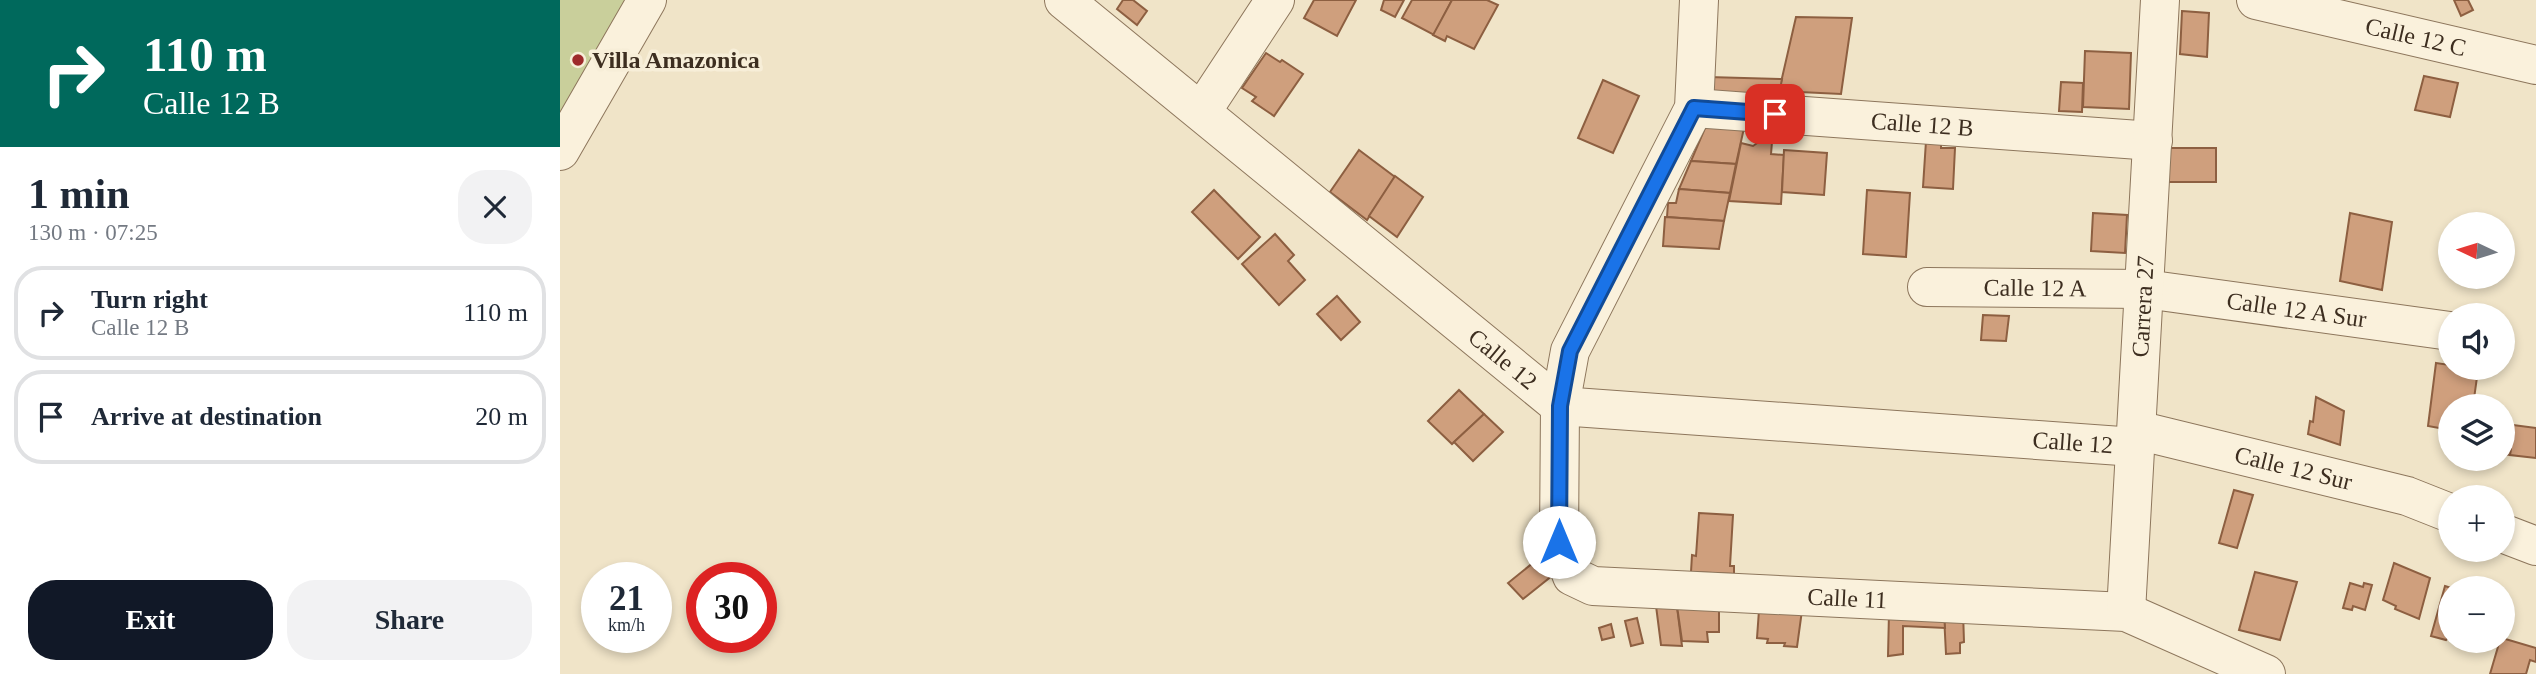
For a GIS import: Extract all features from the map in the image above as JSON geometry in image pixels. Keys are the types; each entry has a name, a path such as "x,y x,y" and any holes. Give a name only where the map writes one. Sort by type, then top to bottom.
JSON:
{"street":[{"path":"560,151 647,0"},
{"name":"Calle 12","path":"1064,0 1560,406 2136,438"},
{"path":"1202,111 1275,0"},
{"name":"Carrera 27","path":"2126,612 2160,0"},
{"name":"Calle 12 C","path":"2256,0 2315,6 2536,65"},
{"path":"1560,406 1570,351 1694,108 1694,2"},
{"name":"Calle 12 B","path":"1694,108 2152,141"},
{"name":"Calle 12 A","path":"1927,287 2145,289"},
{"name":"Calle 12 A Sur","path":"2145,289 2438,329"},
{"name":"Calle 11","path":"1560,406 1559,542 1572,576 1593,586 2126,612"},
{"name":"Calle 12 Sur","path":"2136,438 2407,496 2438,508"},
{"path":"2515,538 2536,546"},
{"path":"2126,612 2266,674"}],"green space":[{"name":"Villa Amazonica","path":"560,0 631,0 560,121"}],"building":[{"path":"1123,0 1133,0 1147,11 1137,25 1117,9"},
{"path":"1314,0 1356,0 1337,36 1304,18"},
{"path":"1384,0 1404,0 1395,17 1381,10"},
{"path":"1412,0 1452,0 1434,35 1402,18"},
{"path":"1452,0 1487,0 1498,5 1474,49 1447,36 1445,41 1433,35"},
{"path":"2454,0 2468,0 2473,10 2461,16"},
{"path":"2182,11 2209,13 2207,57 2180,54"},
{"path":"1796,17 1852,18 1841,94 1779,91"},
{"path":"2085,51 2131,53 2129,109 2083,107"},
{"path":"1266,53 1303,74 1274,116 1252,101 1256,97 1242,88"},
{"path":"2424,76 2458,83 2450,117 2415,110"},
{"path":"1708,77 1782,79 1778,100 1701,97"},
{"path":"1603,80 1639,96 1613,153 1578,138"},
{"path":"2061,82 2083,83 2082,112 2059,111"},
{"path":"1705,128 1744,128 1736,164 1691,161"},
{"path":"1763,139 1772,142 1771,154 1784,155 1781,204 1729,201 1741,143 1753,146"},
{"path":"1926,141 1941,141 1941,148 1955,148 1953,189 1923,187"},
{"path":"2169,148 2216,148 2216,182 2169,182"},
{"path":"1359,150 1395,177 1367,220 1330,192"},
{"path":"1784,150 1827,153 1824,195 1782,192"},
{"path":"1691,161 1736,164 1730,193 1679,189"},
{"path":"1395,176 1423,197 1397,237 1369,216"},
{"path":"1679,189 1730,193 1724,221 1667,217 1668,203 1676,203"},
{"path":"1214,190 1260,237 1238,259 1192,212"},
{"path":"1867,190 1910,193 1906,257 1863,254"},
{"path":"2093,213 2127,215 2125,253 2091,251"},
{"path":"2350,213 2392,222 2382,290 2340,281"},
{"path":"1665,217 1724,221 1719,249 1663,246"},
{"path":"1275,234 1294,255 1288,261 1305,280 1279,305 1242,264"},
{"path":"1337,296 1360,322 1341,340 1317,314"},
{"path":"1983,315 2009,316 2006,341 1981,340"},
{"path":"2436,363 2438,380 2477,380 2475,394 2438,394 2438,428 2428,426"},
{"path":"1459,390 1484,414 1452,444 1428,421"},
{"path":"2316,397 2344,411 2340,445 2308,434 2310,421 2313,422"},
{"path":"1484,414 1503,432 1473,461 1454,442"},
{"path":"2515,425 2536,428 2536,458 2515,456"},
{"path":"2234,490 2253,495 2237,548 2219,543"},
{"path":"1699,513 1733,515 1730,566 1734,566 1734,574 1691,572 1692,555 1696,556"},
{"path":"1539,558 1553,575 1523,599 1508,583"},
{"path":"2394,563 2430,578 2419,619 2395,609 2396,606 2383,600"},
{"path":"2255,572 2297,582 2280,640 2239,630"},
{"path":"2350,583 2363,587 2364,583 2372,585 2365,610 2353,606 2352,610 2343,608"},
{"path":"1655,598 1676,599 1682,646 1661,645"},
{"path":"1676,599 1719,601 1719,632 1707,632 1708,642 1682,641"},
{"path":"1803,603 1797,647 1784,646 1785,643 1767,643 1768,639 1757,638 1759,610"},
{"path":"1963,611 1964,642 1960,643 1960,653 1946,654 1944,615"},
{"path":"2438,611 2438,638 2431,636"},
{"path":"1889,613 1944,615 1945,628 1903,626 1903,654 1888,656"},
{"path":"1637,618 1643,643 1631,646 1625,621"},
{"path":"1611,624 1614,637 1602,640 1599,628"},
{"path":"2515,642 2536,648 2536,662 2530,660 2526,674 2490,674 2496,653 2515,653"}],"place":[{"name":"Villa Amazonica","path":"578,60"}],"route":[{"path":"1559,542 1560,406 1570,351 1694,108 1775,114"}]}
